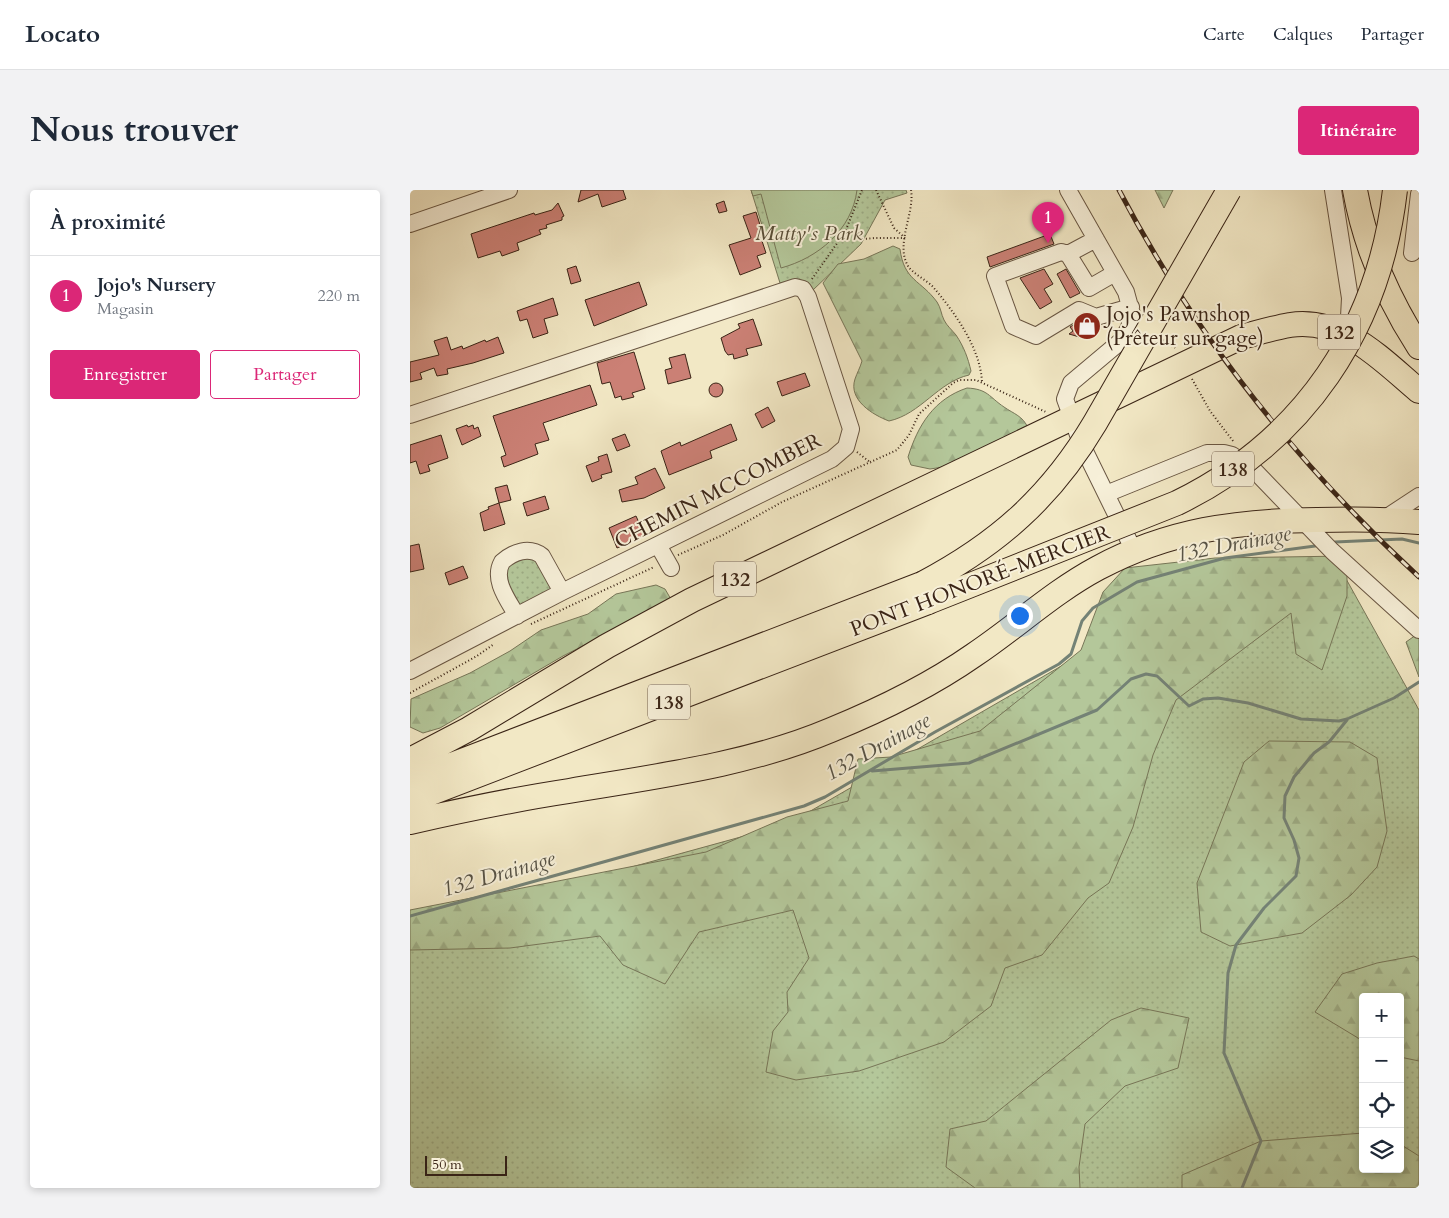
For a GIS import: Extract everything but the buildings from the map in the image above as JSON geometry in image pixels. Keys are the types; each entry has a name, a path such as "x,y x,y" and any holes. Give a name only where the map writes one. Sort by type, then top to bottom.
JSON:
{"highway":[{"name":"PONT HONORÉ-MERCIER","path":"410,801 925,593 1022,517 1052,486 1078,452 1229,190"},
{"path":"1355,190 1366,238 1382,281 1419,347"},
{"path":"1370,190 1387,253 1419,320"},
{"name":"PONT HONORÉ-MERCIER","path":"410,781 1177,503 1209,486 1261,448 1310,399 1334,366 1353,334 1370,297 1391,226 1395,190"},
{"name":"132","path":"410,760 469,729 607,646 692,600 1061,417 1241,337 1298,325 1340,332 1363,344 1419,391"},
{"path":"410,822 514,800 715,766 764,753 823,733 934,680 973,656 1074,582 1134,551 1159,541 1220,526 1303,520 1419,522"}],"street":[{"path":"410,224 509,190"},
{"path":"1068,190 1126,292 1131,306 1131,321 1121,341 1070,384 1066,390 1061,417 1106,494 1134,551"},
{"path":"1334,190 1350,298 1349,317 1340,332"},
{"path":"1412,253 1418,201"},
{"path":"1068,254 1096,239"},
{"path":"1115,273 1089,288 1068,254 1062,252 995,276 1013,326 1036,336 1079,310 1096,317 1131,306"},
{"path":"410,415 786,289 795,287 803,289"},
{"name":"CHEMIN MCCOMBER","path":"410,671 524,620 562,592 832,459 846,447 850,435 850,424 808,297 803,289"},
{"path":"1106,494 1200,455 1224,453 1252,468 1332,551 1419,630"},
{"path":"1384,520 1419,496"},
{"path":"658,545 669,564"},
{"path":"524,620 501,586 498,576 502,562 514,554 526,550 542,556 562,592"}],"path":[{"path":"803,289 838,241 856,210 862,190"},
{"path":"876,190 894,228 905,238"},
{"path":"911,190 911,205 904,253 908,266 934,288 955,317 977,358 982,383"},
{"path":"838,241 905,238"},
{"path":"524,620 669,564 782,502 871,463 903,444 919,414 953,383 968,380 982,383 1061,417"},
{"path":"852,449 863,454 871,463"},
{"path":"410,693 477,656 495,643"}],"green space":[{"name":"Matty's Park","path":"751,190 906,190 907,193 885,200 861,244 813,290 800,279 780,283"},
{"path":"751,190 857,190 854,204 841,230 808,257 781,268 761,194 753,196"},
{"path":"1155,190 1173,190 1164,208"},
{"path":"893,246 900,249 902,260 909,274 937,302 945,322 956,335 963,348 971,371 969,375 948,384 911,412 889,421 869,411 855,394 855,379 862,361 823,283 838,264 864,259"},
{"path":"967,388 980,390 988,394 1021,418 1028,428 943,467 930,469 911,465 908,457 922,424 936,406 955,393"},
{"path":"532,556 551,583 551,590 523,605 519,605 504,581 506,565"},
{"path":"1347,556 1347,596 1322,670 1296,654 1291,613 1176,700 1153,755 1133,827 1109,883 1088,898 1042,955 1005,968 991,1006 944,1042 859,1071 796,1080 766,1072 773,1031 788,1012 787,992 809,958 793,910 699,932 665,984 623,965 600,936 510,948 410,950 410,910 706,852 787,817 848,801 858,759 891,757 980,731 1081,650 1103,592 1125,568 1215,558"},
{"path":"1340,568 1419,710 1419,1188 410,1188 410,928 788,824 1089,650"},
{"path":"656,585 665,589 672,601 563,656 440,728 423,733 410,727 411,699 470,673 510,651 541,630 588,614 616,594"},
{"path":"1416,635 1419,639 1419,677 1406,642"},
{"path":"1269,741 1350,742 1377,758 1387,831 1377,867 1351,895 1302,933 1230,946 1201,932 1197,883 1244,762"},
{"path":"1414,956 1419,959 1419,1061 1404,1058 1404,993 1359,993 1359,1039 1315,1012 1342,974 1377,963"},
{"path":"1141,1008 1189,1018 1178,1068 1125,1086 1085,1124 1079,1167 1080,1188 975,1188 946,1167 950,1129 986,1121 1111,1020"},
{"path":"1359,1133 1359,1173 1404,1173 1404,1147 1419,1156 1419,1188 1182,1188 1182,1175 1261,1141"}],"waterway":[{"name":"132 Drainage","path":"1335,542 1402,539 1419,543"},
{"name":"132 Drainage","path":"410,916 804,806 825,797 935,732 1059,664 1071,654 1082,621 1093,608 1137,582 1225,558 1315,546"},
{"path":"872,771 969,763 1097,710 1131,679 1146,674 1157,676 1189,706 1203,699 1218,698 1248,703 1301,719 1339,721 1394,698 1419,682"},
{"path":"1242,1188 1261,1141 1224,1053 1228,973 1236,945 1264,908 1296,876 1299,858 1294,840 1284,818 1285,796 1294,777 1314,753 1329,742 1347,720"}],"railway":[{"path":"1119,190 1181,296 1252,396 1332,490 1419,577"}],"place":[{"name":"Jojo's Nursery","path":"1048,243"},
{"name":"Jojo's Pawnshop (Prêteur sur gage)","path":"1087,326"}]}
